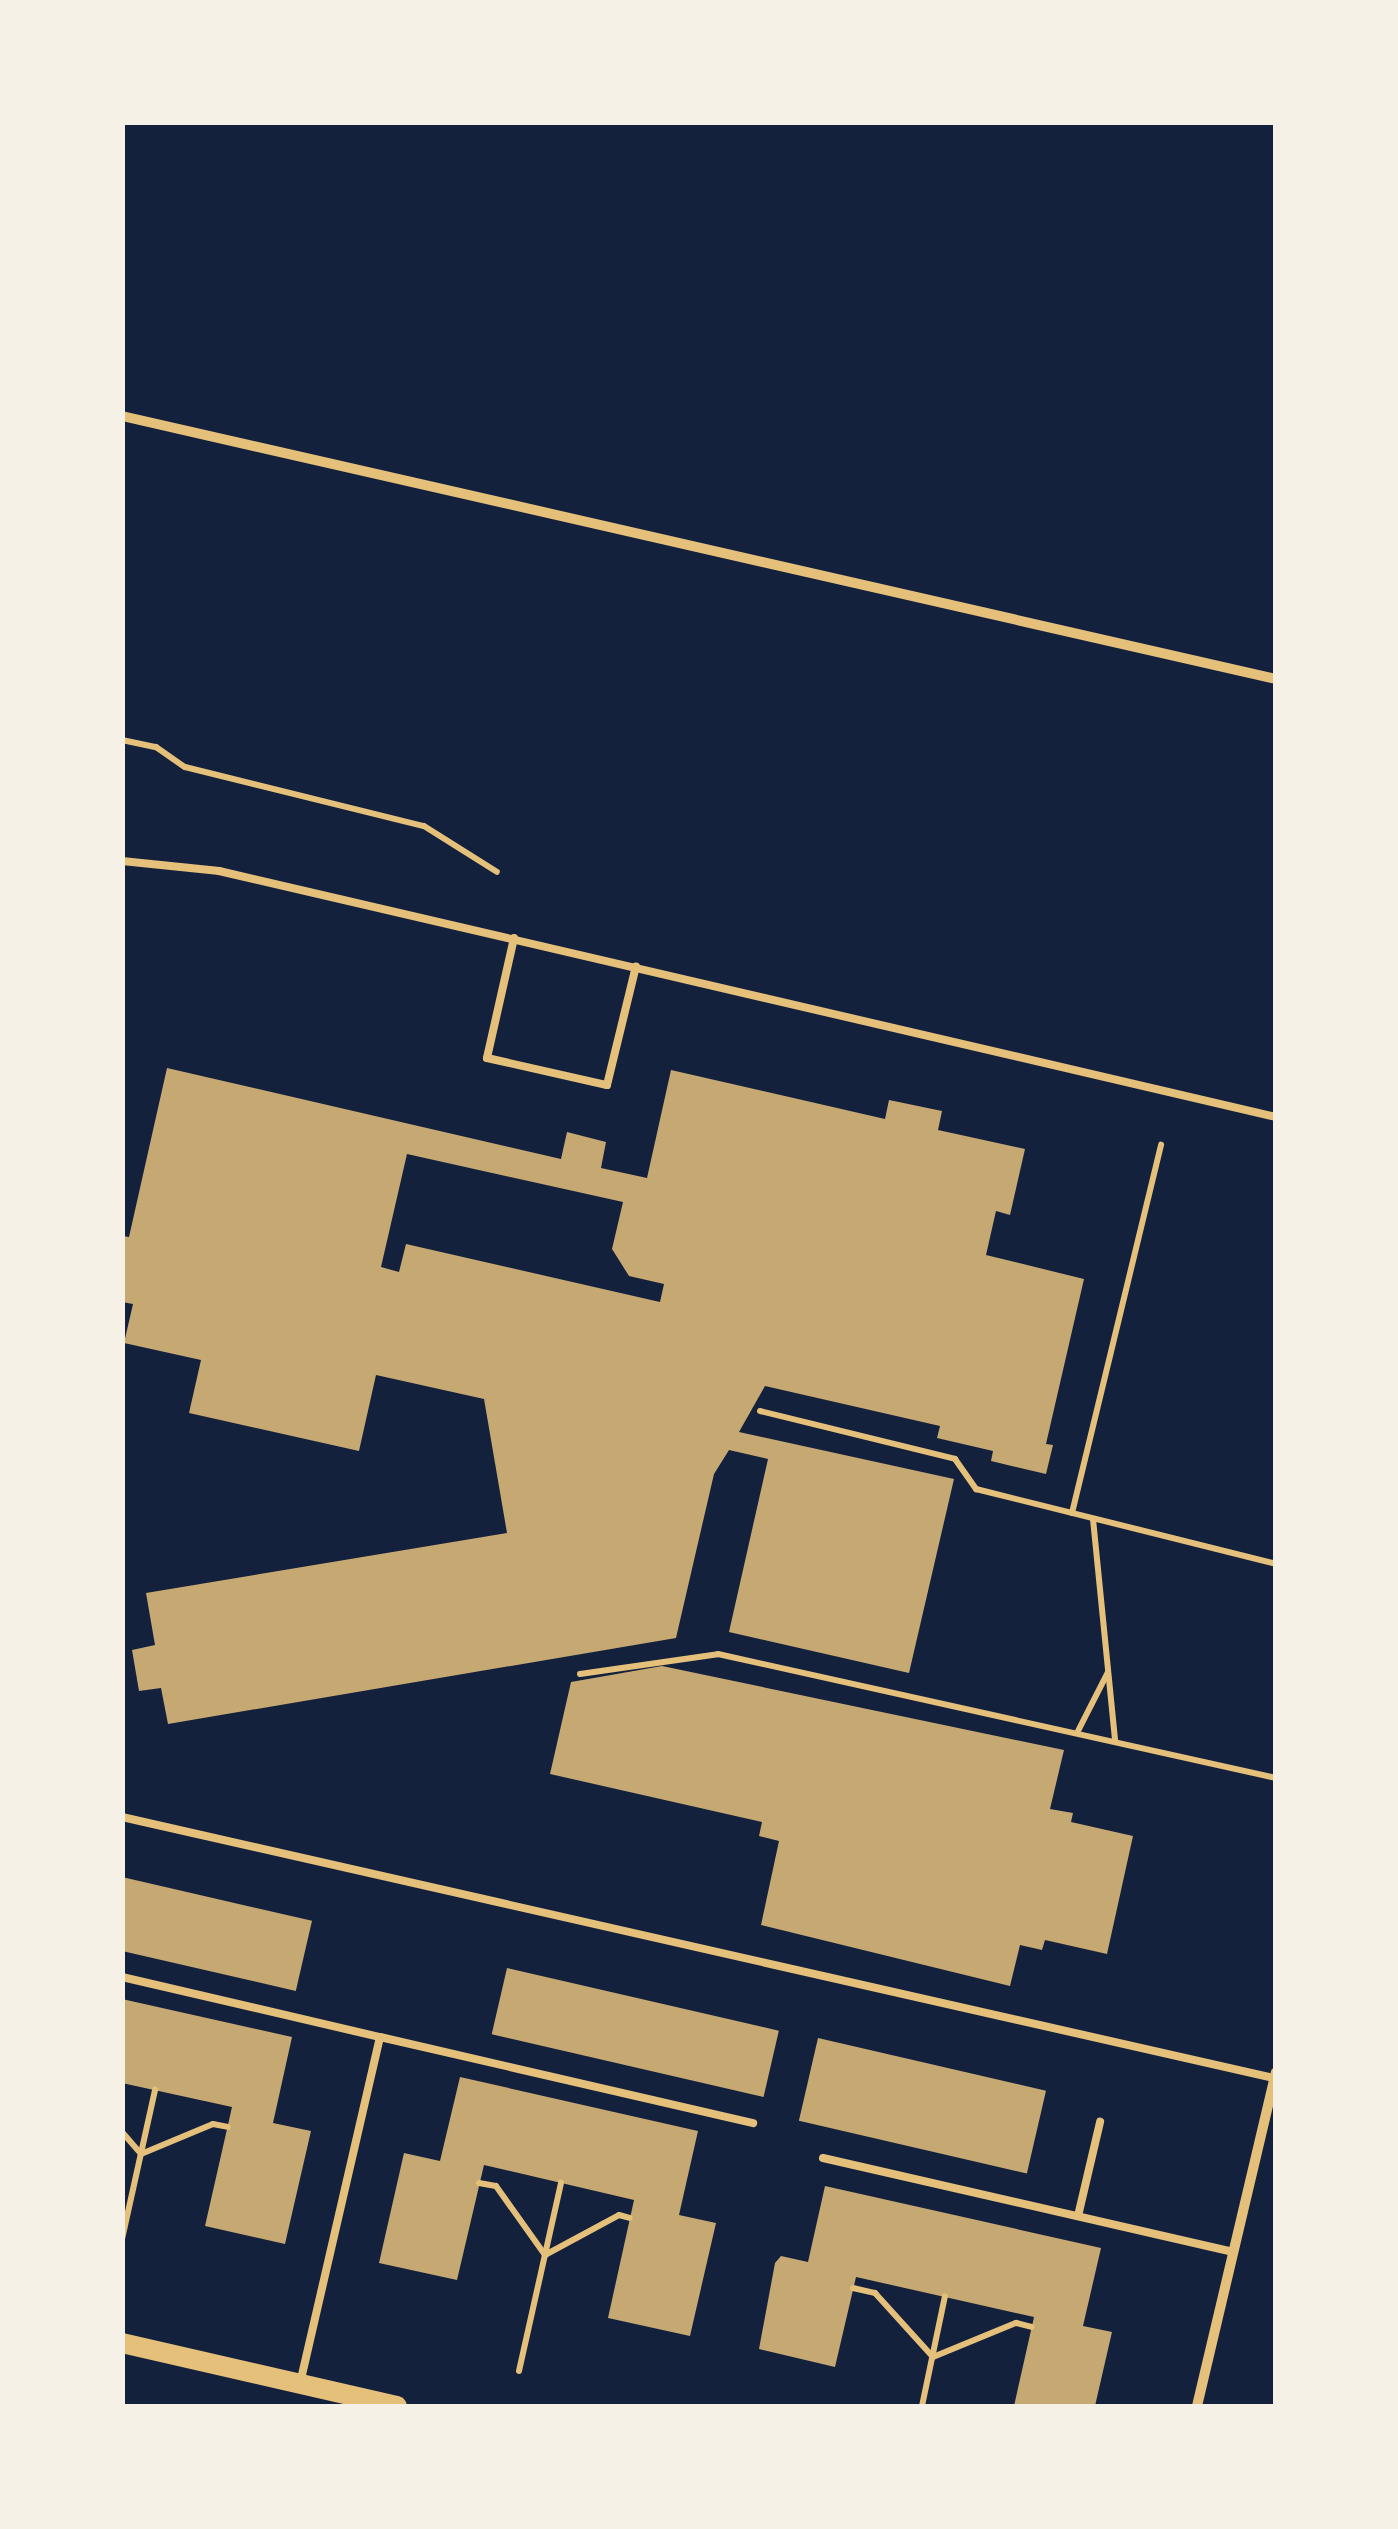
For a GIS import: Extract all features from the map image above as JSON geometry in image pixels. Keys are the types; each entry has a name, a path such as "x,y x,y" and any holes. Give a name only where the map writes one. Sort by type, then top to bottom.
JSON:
{"main road":[{"path":"122,2343 397,2406"}],"street":[{"path":"122,416 1276,679"},
{"path":"1197,2406 1275,2075"}],"lane":[{"path":"122,861 219,871 1276,1117"},
{"path":"514,938 486,1058 607,1085 636,966"},
{"path":"122,1817 1275,2075"},
{"path":"122,1976 753,2123"},
{"path":"300,2384 380,2036"},
{"path":"1078,2216 1100,2122"},
{"path":"823,2158 1234,2252"}],"path":[{"path":"122,740 156,747 185,768 424,826 496,872"},
{"path":"1072,1513 1161,1145"},
{"path":"760,1411 955,1459 976,1490 1276,1564"},
{"path":"1094,1519 1115,1740"},
{"path":"580,1674 718,1654 1276,1778"},
{"path":"1078,1731 1108,1671"},
{"path":"122,2239 155,2090"},
{"path":"141,2154 214,2124 228,2126"},
{"path":"122,2132 141,2154"},
{"path":"480,2182 496,2186 545,2255"},
{"path":"518,2371 561,2183"},
{"path":"545,2255 619,2216 630,2218"},
{"path":"853,2288 874,2293 933,2357"},
{"path":"922,2406 945,2296"},
{"path":"933,2357 1016,2323 1032,2326"}],"building":[{"path":"167,1068 561,1159 567,1132 606,1142 601,1168 647,1178 671,1070 885,1119 889,1100 942,1111 938,1130 1025,1149 1010,1215 996,1211 986,1255 1084,1279 1046,1444 1053,1445 1046,1474 991,1461 993,1451 937,1438 940,1426 765,1386 739,1432 954,1479 909,1673 729,1632 768,1459 729,1450 714,1474 676,1638 168,1724 161,1688 139,1691 132,1650 155,1645 146,1593 507,1533 484,1399 376,1375 359,1451 189,1413 201,1360 124,1343 133,1304 122,1302 122,1236 129,1237","holes":["407,1154 623,1202 612,1249 629,1276 664,1284 660,1302 406,1244 399,1272 381,1267"]},
{"path":"662,1666 1064,1750 1050,1809 1073,1813 1071,1822 1133,1836 1107,1954 1045,1940 1042,1950 1020,1945 1010,1986 761,1925 779,1841 759,1836 762,1822 550,1774 571,1682"},
{"path":"122,1877 312,1921 296,1991 122,1951"},
{"path":"507,1968 779,2031 764,2097 492,2034"},
{"path":"122,1999 292,2037 273,2123 311,2131 285,2244 205,2226 232,2107 122,2083"},
{"path":"818,2038 1046,2091 1027,2173 799,2121"},
{"path":"460,2077 698,2131 679,2215 716,2223 690,2336 608,2318 634,2200 484,2165 457,2280 379,2263 404,2153 440,2161"},
{"path":"825,2186 1101,2248 1083,2326 1112,2332 1095,2406 1014,2406 1034,2317 856,2277 835,2367 759,2349 775,2263 781,2256 808,2262"}]}
